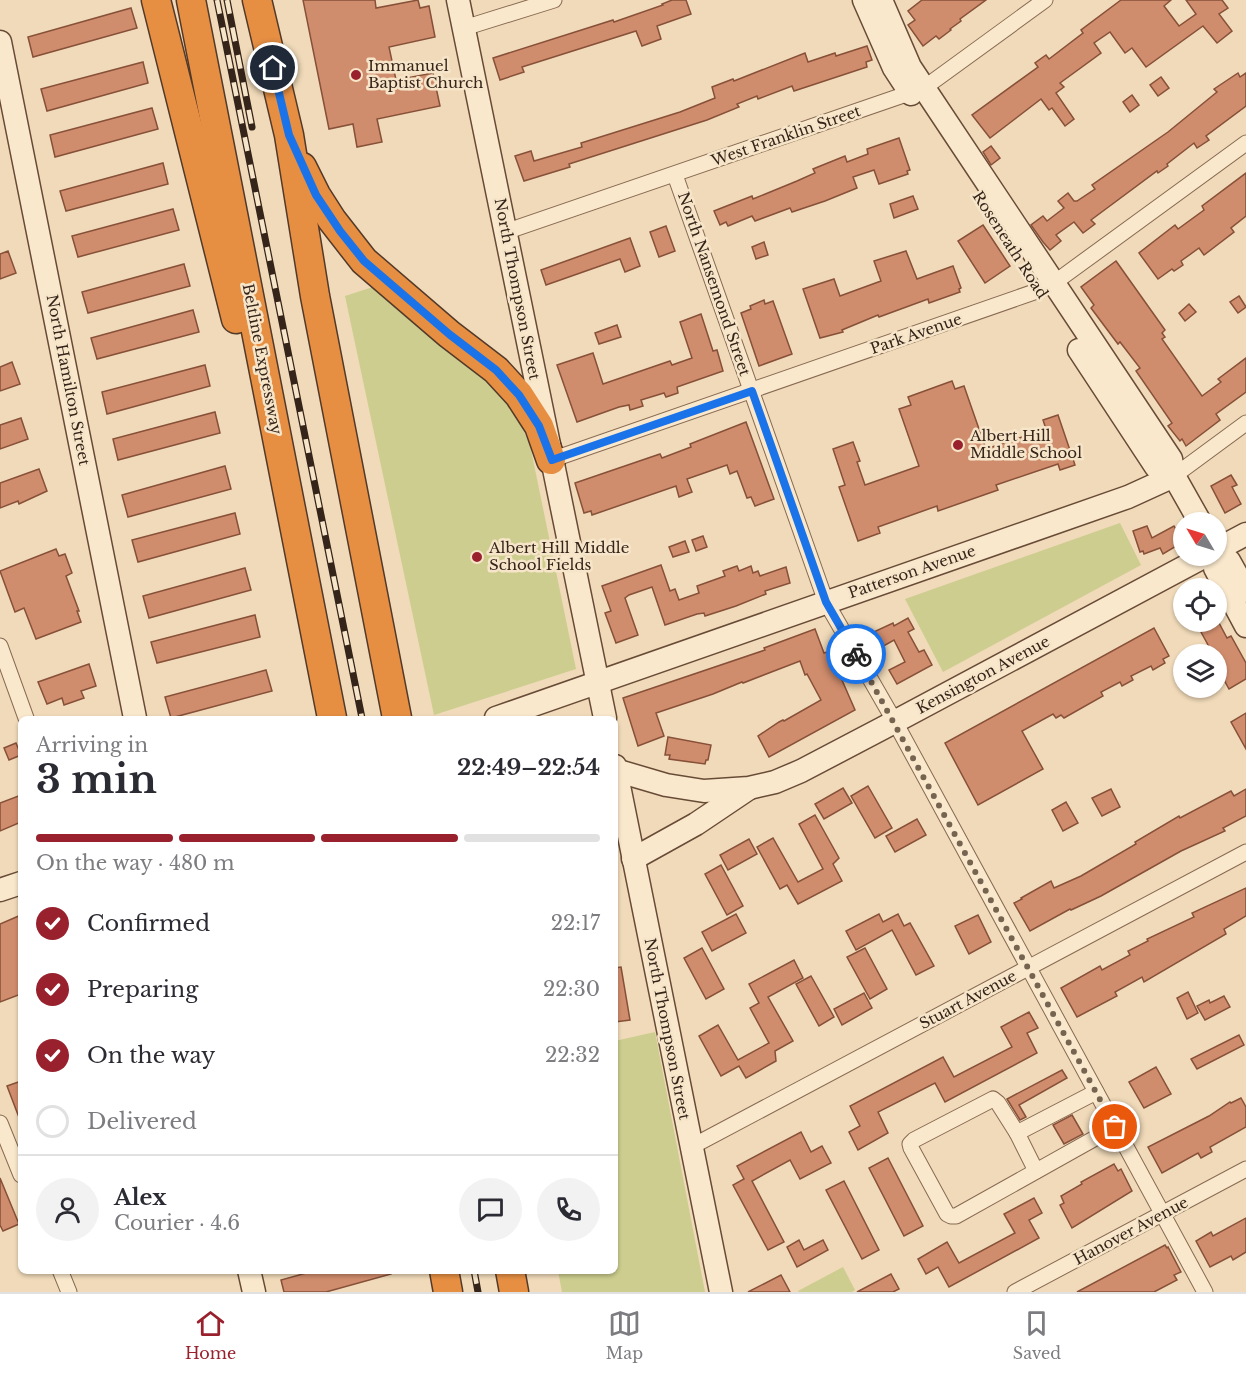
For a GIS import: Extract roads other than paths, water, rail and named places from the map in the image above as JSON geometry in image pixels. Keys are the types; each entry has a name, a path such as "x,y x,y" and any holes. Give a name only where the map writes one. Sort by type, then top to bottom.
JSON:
{"highway":[{"path":"156,0 235,315 275,422"},
{"name":"Beltline Expressway","path":"191,0 332,716"},
{"path":"257,0 289,135 315,296 397,716"},
{"path":"289,135 316,195 348,242 364,261 449,334 496,370 519,395 539,426 552,460"},
{"path":"445,1274 448,1292"},
{"path":"511,1274 514,1292"}],"street":[{"name":"North Thompson Street","path":"458,0 605,716"},
{"path":"464,28 554,0"},
{"name":"Roseneath Road","path":"864,0 894,68 917,91 1047,287 1156,467 1174,476 1194,512"},
{"name":"Roseneath Road","path":"881,0 910,67 917,91"},
{"name":"West Franklin Street","path":"505,232 917,91 1046,0"},
{"name":"North Hamilton Street","path":"0,42 135,716"},
{"name":"Park Avenue","path":"552,460 1047,287 1246,142"},
{"name":"North Nansemond Street","path":"675,175 826,602 895,722 1205,1292"},
{"name":"Patterson Avenue","path":"502,716 1128,497 1174,476 1246,423"},
{"path":"1227,545 1246,534"},
{"path":"1227,560 1246,591"},
{"name":"Kensington Avenue","path":"618,770 685,789 704,791 749,788 774,782 801,771 895,722 1186,566"},
{"path":"1215,566 1246,626"},
{"path":"1,651 25,716"},
{"name":"North Thompson Street","path":"618,784 721,1292"},
{"path":"633,859 696,824 749,788"},
{"name":"Stuart Avenue","path":"690,1147 1246,852"},
{"path":"0,890 18,884"},
{"path":"1017,1133 1096,1092"},
{"path":"1036,1171 1017,1133 993,1099 910,1144 947,1214 956,1216 1115,1127"},
{"path":"0,1123 18,1167"},
{"name":"Hanover Avenue","path":"1015,1292 1246,1169"},
{"path":"62,1274 69,1292"},
{"path":"250,1274 254,1292"}],"railway":[{"path":"217,0 362,716"},
{"path":"227,0 252,127"},
{"path":"475,1274 478,1292"}],"place":[{"name":"Immanuel Baptist Church","path":"356,75"},
{"name":"Albert Hill Middle School","path":"958,445"},
{"name":"Albert Hill Middle School Fields","path":"477,557"}]}
